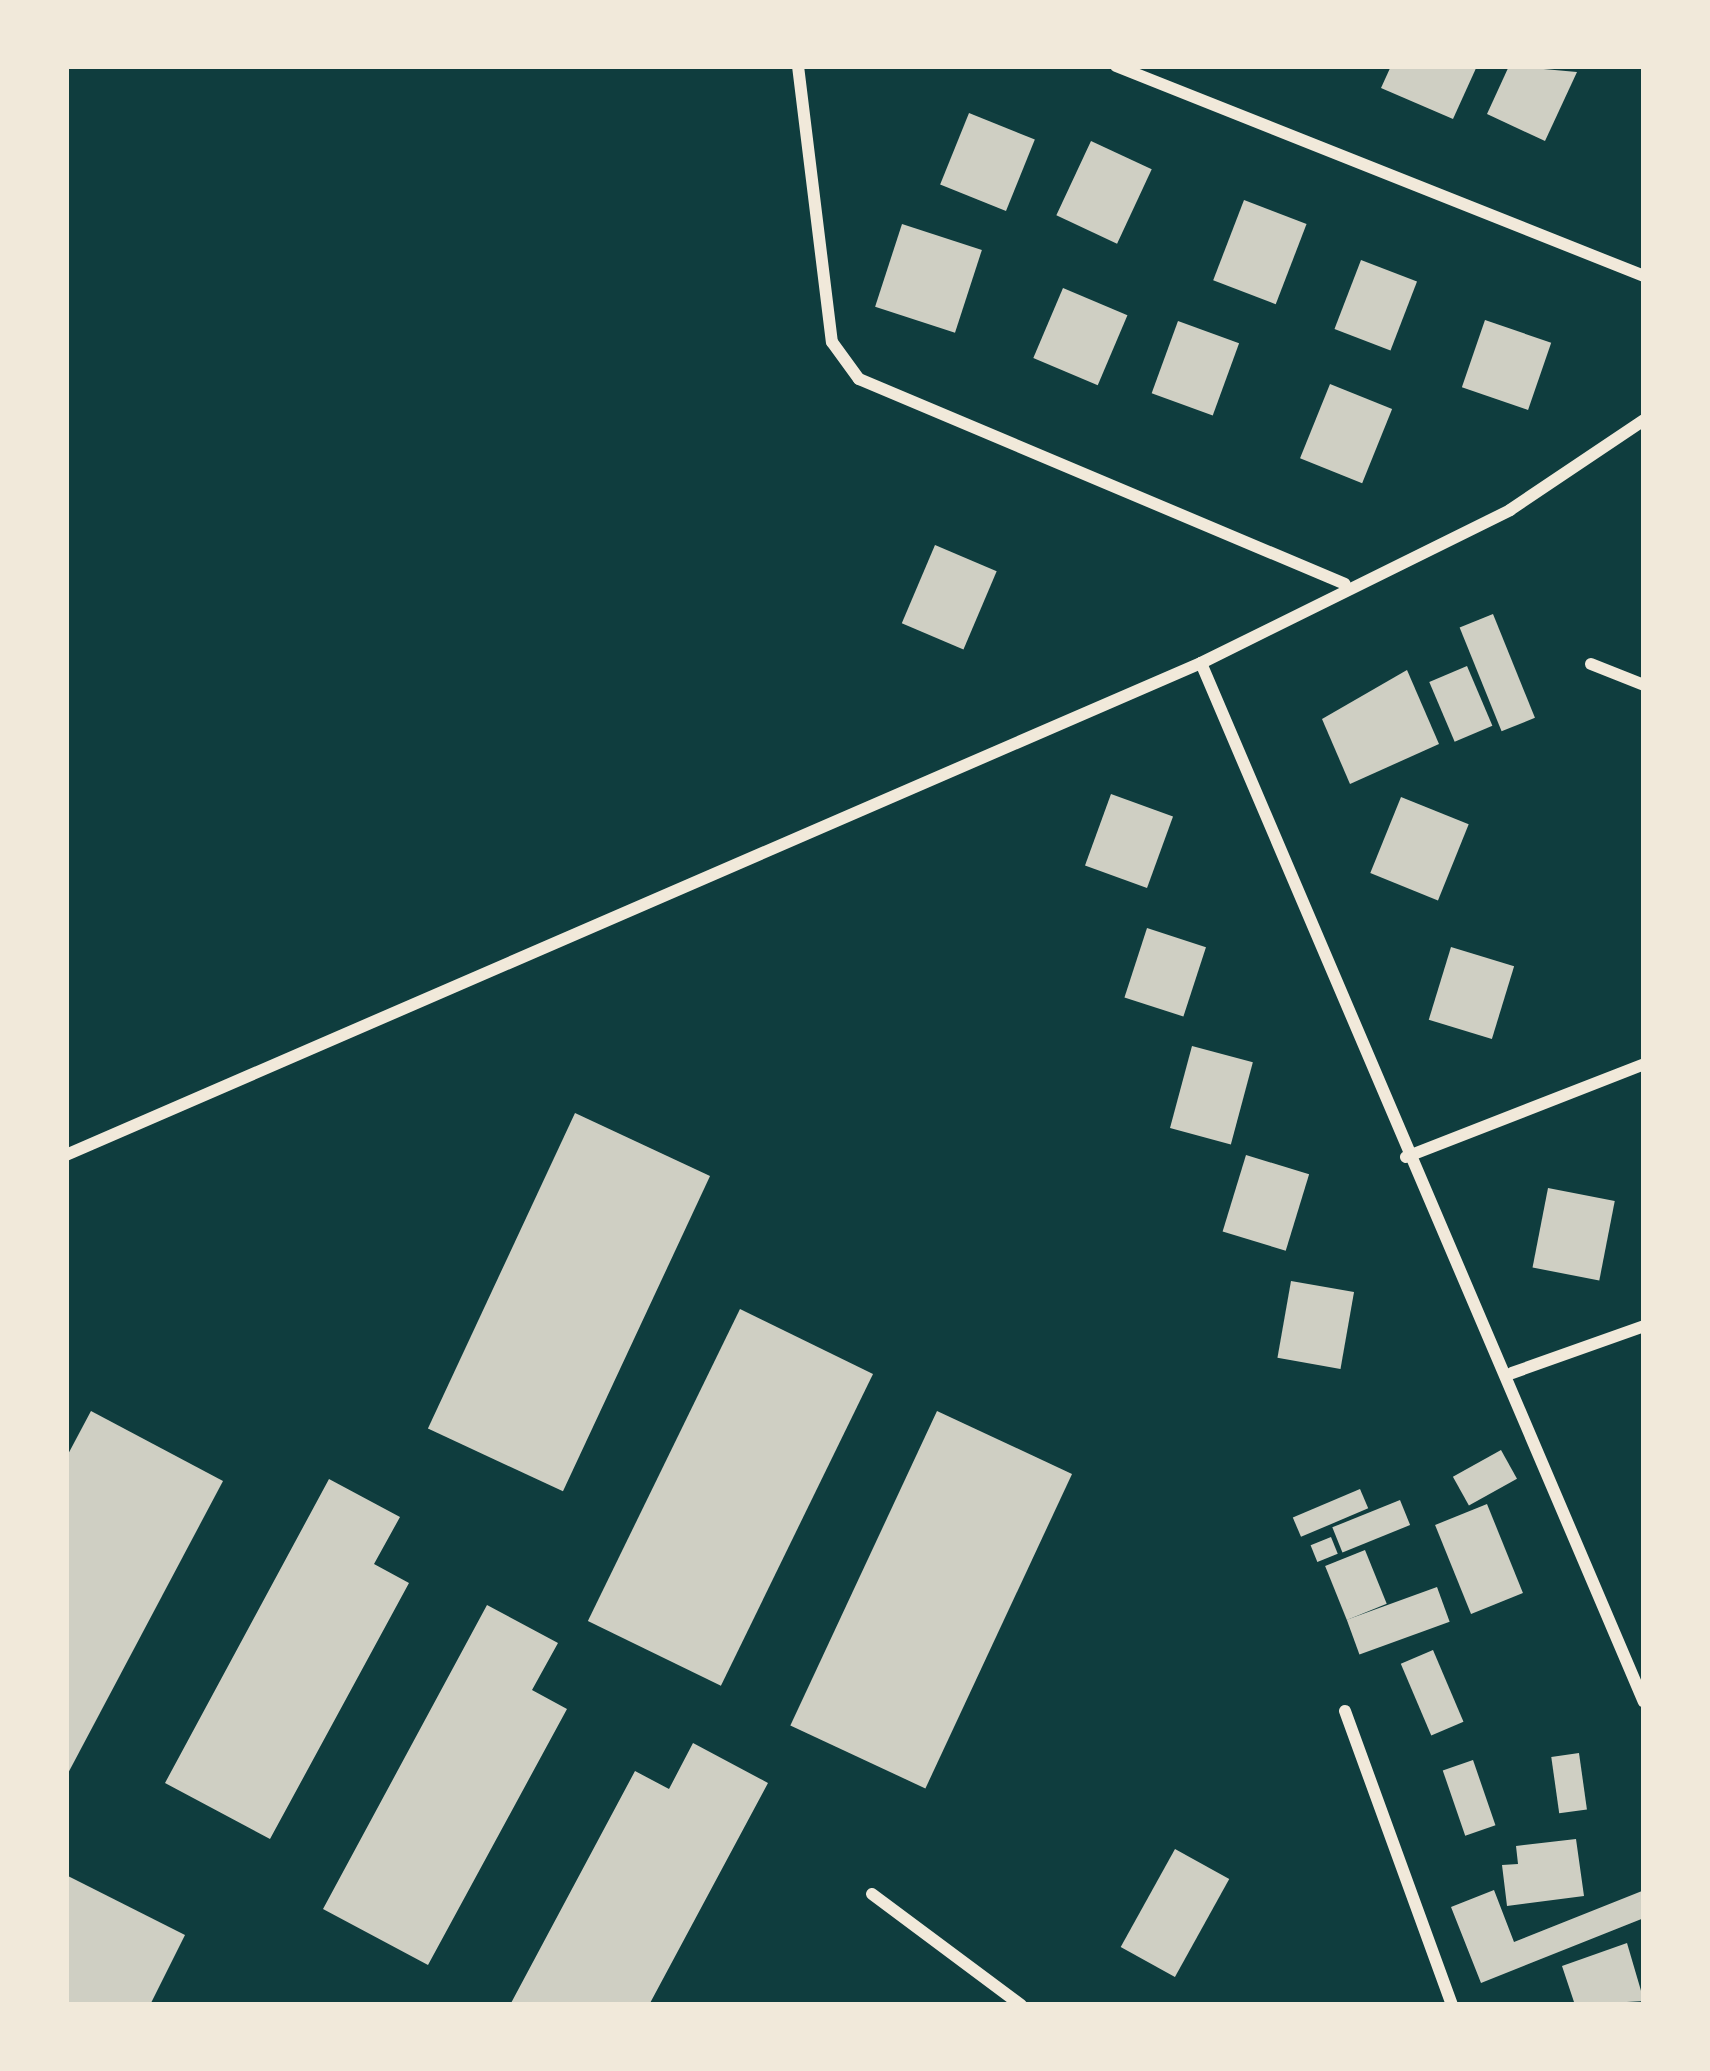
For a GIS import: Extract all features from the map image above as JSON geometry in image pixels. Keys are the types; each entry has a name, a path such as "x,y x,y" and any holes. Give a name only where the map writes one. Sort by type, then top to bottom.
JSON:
{"street":[{"path":"798,66 832,342 859,380 1345,584"},
{"path":"1116,66 1644,276"},
{"path":"66,1155 1201,663 1345,584 1510,510 1644,420"},
{"path":"1201,663 1406,1157 1512,1372 1644,1702"},
{"path":"1591,664 1644,685"},
{"path":"1406,1157 1644,1064"},
{"path":"1512,1372 1644,1326"},
{"path":"1345,1711 1452,2005"},
{"path":"872,1894 1021,2005"}],"building":[{"path":"1391,66 1477,66 1453,119 1381,88"},
{"path":"1509,66 1577,72 1545,141 1487,114"},
{"path":"969,113 1035,140 1006,211 940,184"},
{"path":"1091,141 1152,169 1117,244 1056,215"},
{"path":"1244,200 1307,224 1276,304 1213,280"},
{"path":"902,224 982,250 955,333 875,307"},
{"path":"1361,260 1417,282 1390,351 1334,329"},
{"path":"1063,288 1127,315 1098,385 1033,358"},
{"path":"1485,320 1551,343 1528,410 1462,387"},
{"path":"1178,321 1239,343 1213,416 1152,393"},
{"path":"1330,384 1392,409 1362,483 1300,458"},
{"path":"935,545 997,571 963,649 902,623"},
{"path":"1493,614 1535,718 1502,731 1460,627"},
{"path":"1467,666 1492,726 1455,742 1429,682"},
{"path":"1407,670 1439,744 1350,784 1322,719"},
{"path":"1111,794 1173,817 1147,888 1085,865"},
{"path":"1401,797 1469,824 1438,900 1370,873"},
{"path":"1147,928 1206,947 1183,1017 1124,997"},
{"path":"1451,947 1514,966 1492,1039 1429,1020"},
{"path":"1192,1046 1253,1062 1231,1144 1170,1128"},
{"path":"575,1113 710,1176 563,1491 428,1428"},
{"path":"1246,1155 1309,1174 1286,1251 1223,1232"},
{"path":"1548,1188 1615,1201 1599,1280 1533,1268"},
{"path":"1291,1281 1354,1292 1340,1369 1277,1358"},
{"path":"740,1309 873,1374 721,1686 588,1621"},
{"path":"91,1411 223,1481 66,1777 66,1458"},
{"path":"937,1411 1072,1474 925,1788 790,1725"},
{"path":"1501,1450 1517,1479 1469,1506 1453,1477"},
{"path":"329,1479 400,1517 374,1564 409,1583 270,1839 165,1783"},
{"path":"1360,1489 1368,1508 1301,1537 1293,1518"},
{"path":"1400,1500 1410,1525 1342,1552 1332,1527"},
{"path":"1487,1504 1523,1593 1471,1614 1435,1525"},
{"path":"1331,1537 1338,1554 1317,1562 1311,1545"},
{"path":"1365,1550 1387,1604 1347,1620 1325,1566"},
{"path":"1437,1587 1450,1622 1359,1655 1347,1620"},
{"path":"487,1605 558,1643 532,1690 567,1709 428,1965 323,1909"},
{"path":"1433,1650 1463,1722 1431,1735 1401,1664"},
{"path":"693,1743 768,1783 649,2005 510,2005 635,1771 669,1789"},
{"path":"1579,1753 1587,1809 1559,1813 1551,1757"},
{"path":"1473,1760 1495,1825 1465,1836 1443,1770"},
{"path":"1576,1839 1584,1896 1507,1906 1502,1865 1518,1864 1516,1846"},
{"path":"1175,1849 1229,1879 1175,1977 1121,1947"},
{"path":"66,1875 185,1935 150,2005 66,2005"},
{"path":"1494,1890 1514,1942 1642,1891 1644,1918 1481,1983 1451,1907"},
{"path":"1627,1943 1644,2001 1575,2005 1562,1966"}]}
